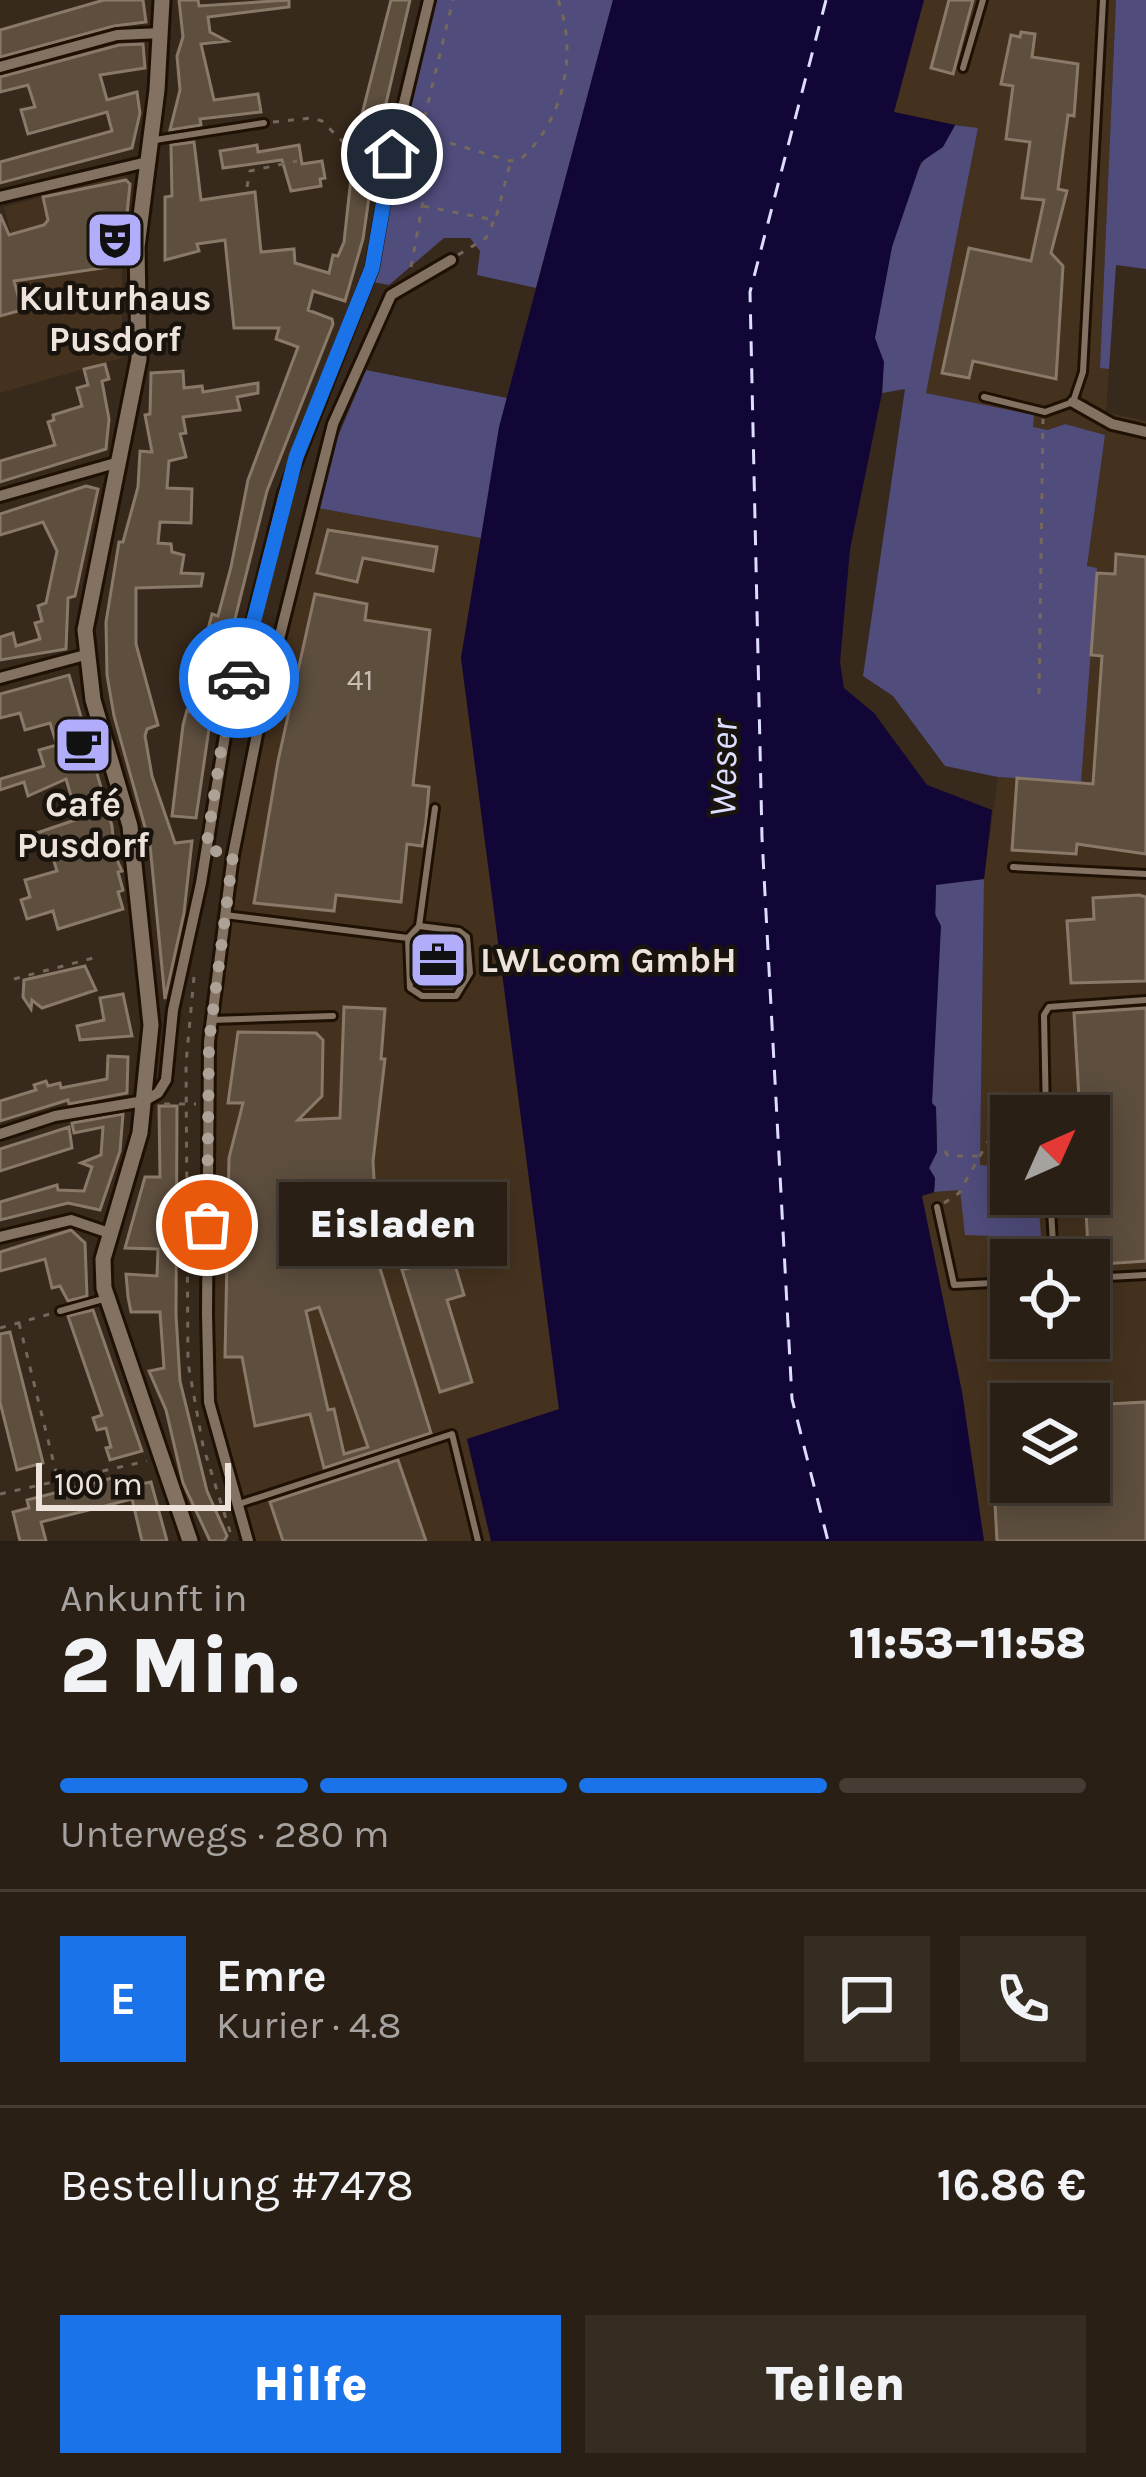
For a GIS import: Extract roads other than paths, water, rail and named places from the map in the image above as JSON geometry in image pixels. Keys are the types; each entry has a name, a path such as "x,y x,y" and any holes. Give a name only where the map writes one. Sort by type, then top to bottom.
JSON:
{"street":[{"path":"162,0 137,247 139,359 86,604 85,655 136,863 151,1025 132,1170 103,1259 106,1298 190,1541"},
{"path":"0,1134 55,1116 144,1100 158,1093 166,1080 173,1010 227,723 284,493 365,289 429,0"},
{"path":"0,67 117,35 162,33"},
{"path":"0,197 147,162"},
{"path":"248,1541 209,1402 207,1135 212,1020 233,855 264,699 333,424 391,296 451,260"},
{"path":"1073,403 1112,424 1146,432"},
{"path":"0,496 119,462"},
{"path":"0,677 85,655"},
{"path":"206,849 233,855"},
{"path":"0,1237 71,1220 110,1233"}],"lane":[{"path":"963,68 983,0"},
{"path":"983,397 1045,412 1073,403 1083,372 1103,0"},
{"path":"151,141 264,123"},
{"path":"419,926 459,931 467,937 470,974 456,996 422,996 410,988 408,938 419,926 435,808"},
{"path":"1013,867 1146,874"},
{"path":"225,915 408,938"},
{"path":"1046,1095 1044,1015 1049,1006 1146,1000"},
{"path":"212,1020 333,1016"},
{"path":"937,1207 954,1285 990,1283"},
{"path":"1110,1277 1146,1275"},
{"path":"60,1311 106,1298"},
{"path":"238,1504 452,1434 478,1541"}],"water":[{"name":"Weser","path":"613,0 924,0 894,112 955,125 943,147 921,162 892,247 875,338 884,362 882,393 850,549 840,662 844,688 874,713 927,785 992,810 984,879 936,885 935,914 941,926 932,1103 937,1152 929,1168 935,1178 934,1192 922,1196 962,1392 984,1541 491,1541 467,1439 559,1409 461,658 499,427"}],"place":[{"name":"Kulturhaus Pusdorf","path":"115,240"},
{"name":"Café Pusdorf","path":"83,745"},
{"name":"LWLcom GmbH","path":"438,960"},
{"name":"Eisladen","path":"207,1225"}]}
